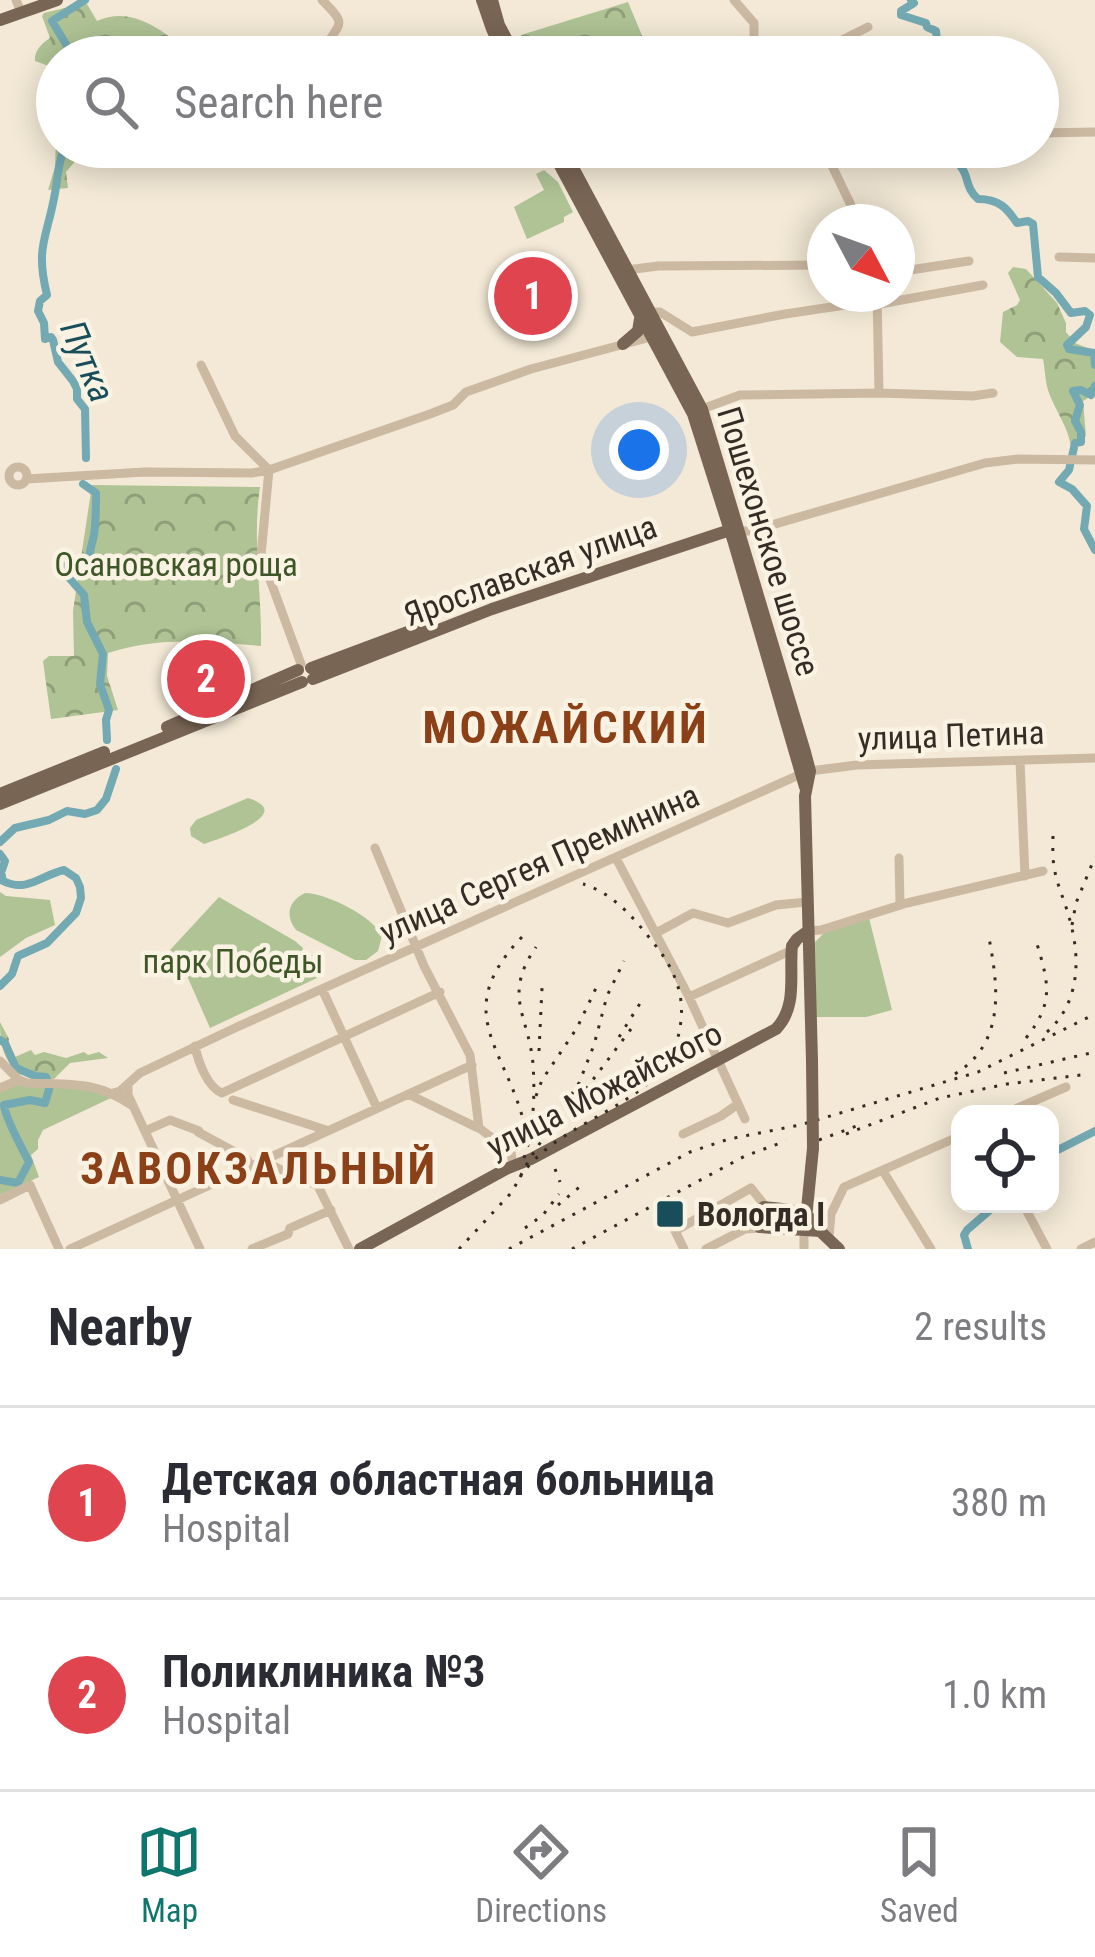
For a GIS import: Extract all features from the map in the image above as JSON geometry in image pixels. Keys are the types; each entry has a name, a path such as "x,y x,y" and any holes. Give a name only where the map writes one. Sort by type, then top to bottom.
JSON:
{"main road":[{"path":"0,20 19,6 58,0"},
{"path":"482,0 503,36"},
{"path":"492,0 499,36"},
{"name":"Пошехонское шоссе","path":"566,168 702,409 805,778 812,1148 811,1180 801,1209"},
{"name":"Пошехонское шоссе","path":"595,224 625,270 646,317"},
{"path":"623,344 638,332 646,317"},
{"name":"Пошехонское шоссе","path":"665,350 733,521"},
{"name":"Ярославская улица","path":"305,673 733,521"},
{"path":"0,794 305,673"},
{"path":"0,804 305,673"},
{"path":"792,950 808,932"},
{"name":"улица Можайского","path":"360,1249 770,1033 784,1021 790,1005 792,950"},
{"path":"799,1231 811,1180"},
{"path":"824,1233 763,1228 758,1223 763,1208 801,1209 824,1233 839,1249"}],"street":[{"path":"322,0 339,16 335,36"},
{"path":"734,0 754,23 754,36"},
{"path":"850,36 868,27"},
{"path":"1059,133 1095,132"},
{"path":"833,168 850,204"},
{"path":"1059,257 1095,258"},
{"path":"915,269 969,261"},
{"path":"625,270 807,265"},
{"path":"915,298 983,285"},
{"path":"646,317 660,312 692,332 807,310"},
{"path":"877,312 879,393"},
{"path":"26,475 269,470 448,408 466,392 530,369 656,334"},
{"path":"201,365 235,435 269,470 261,555 305,673"},
{"path":"702,409 740,395 993,393"},
{"name":"Ярославская улица","path":"733,521 767,525 985,463 1095,460"},
{"name":"улица Петина","path":"805,778 849,765 1095,758"},
{"path":"1020,760 1024,876"},
{"name":"улица Сергея Преминина","path":"110,1094 195,1046 805,778"},
{"path":"375,848 424,965 467,1048 478,1128"},
{"path":"616,858 689,997 745,1119"},
{"path":"899,858 900,904"},
{"path":"808,932 900,904 1043,872"},
{"path":"656,933 693,913 725,923 776,905 807,902"},
{"path":"689,997 792,950"},
{"path":"404,953 424,965"},
{"path":"322,989 377,1108"},
{"path":"195,1046 214,1089 222,1093 440,992"},
{"path":"0,1061 27,1083 77,1083 133,1106"},
{"path":"70,1249 472,1065"},
{"path":"0,1088 19,1080"},
{"path":"128,1083 128,1095 200,1249"},
{"path":"1025,1105 1066,1087"},
{"path":"408,1094 478,1128 510,1151 513,1166"},
{"path":"233,1100 326,1130"},
{"path":"683,1134 738,1104"},
{"path":"145,1131 170,1120 245,1158 318,1186 349,1249"},
{"path":"824,1233 844,1187 951,1140"},
{"path":"883,1171 931,1249"},
{"path":"0,1200 30,1185 59,1249"},
{"path":"681,1249 673,1237 675,1231 751,1188 763,1208 745,1228 706,1249"},
{"path":"801,1209 831,1214"},
{"path":"252,1249 331,1210"},
{"path":"1028,1213 1047,1249"},
{"path":"745,1228 763,1228"},
{"path":"799,1231 804,1249"},
{"path":"1081,1249 1095,1242"}],"green space":[{"path":"628,2 642,36 521,36"},
{"path":"87,4 97,21 124,16 168,36 49,36 44,13"},
{"path":"55,168 69,168 68,188 48,190"},
{"path":"544,170 558,182 573,212 564,222 527,239 514,207 544,190 536,174"},
{"path":"1013,267 1026,269 1057,303 1066,332 1075,343 1095,351 1095,394 1083,401 1086,436 1077,447 1071,448 1051,398 1043,359 1017,357 1000,342 1003,312 1020,300 1008,273"},
{"name":"Осановская роща","path":"92,485 260,487 261,646 165,642 108,653 107,676 118,710 51,719 43,661 49,656 74,656 73,611"},
{"path":"248,798 264,811 250,825 204,844 191,836 196,820"},
{"path":"0,892 50,900 55,925 0,957"},
{"path":"305,893 336,902 370,921 382,936 378,951 366,960 355,960 296,930 290,909"},
{"name":"парк Победы","path":"219,897 295,941 303,948 299,960 317,978 210,1028 184,969 170,950"},
{"path":"869,918 892,1010 866,1017 816,1017 815,942 825,932"},
{"path":"0,1022 15,1057 31,1050 35,1055 44,1052 66,1058 99,1052 108,1058 70,1063 54,1079 28,1075 6,1057"},
{"path":"19,1083 69,1084 113,1097 43,1130 38,1149 31,1155 39,1177 0,1195 0,1091"}],"waterway":[{"name":"Путка","path":"61,36 52,21 85,0"},
{"path":"911,0 914,3 901,15 926,23 937,36"},
{"name":"Путка","path":"59,168 42,253 47,295 38,311 45,339 53,340 58,362 85,409 86,458"},
{"path":"962,168 978,199 1002,205 1017,223 1033,224 1038,277 1071,313 1090,315 1086,327 1067,345 1094,353 1095,365"},
{"path":"1095,386 1091,395 1073,391 1080,405 1075,421 1081,442 1075,443 1069,470 1059,482 1087,506 1084,529 1095,550"},
{"name":"Путка","path":"83,484 96,493 89,565 68,565 64,572 84,595 87,622 103,654 100,684 109,710 107,740"},
{"name":"Путка","path":"0,842 15,828 67,811 97,810 116,769"},
{"name":"Путка","path":"0,854 5,861 2,870"},
{"path":"0,867 3,881 20,885 64,870 76,878 81,898 76,913 47,943 18,956 12,974 0,986"},
{"path":"0,1040 16,1068 46,1077 50,1086 45,1103 30,1100 4,1105 29,1162 18,1183 0,1180"},
{"path":"1059,1149 1095,1131"},
{"path":"968,1249 964,1235 987,1213"}],"railway":[{"path":"1047,1032 1072,994 1076,964 1073,933 1054,867 1053,834"},
{"path":"1072,925 1095,857"},
{"path":"520,1177 563,1137 638,1091 659,1072 674,1049 681,1020 677,983 659,950 616,902 583,884"},
{"path":"955,1074 972,1061 991,1029 996,992 988,933"},
{"path":"522,937 501,963 489,987 486,1009 489,1030 524,1123"},
{"path":"1026,1038 1045,1003 1037,944"},
{"path":"524,1158 532,1124 534,1075 519,993 536,947"},
{"path":"459,1249 512,1192 579,1083 607,996 624,961"},
{"path":"536,1096 597,986"},
{"path":"539,1051 542,988"},
{"path":"619,1037 644,997"},
{"path":"509,1249 690,1152 978,1072 1095,1014"},
{"path":"586,1089 634,1025"},
{"path":"1004,1073 1095,1052"},
{"path":"846,1134 940,1098 1081,1075"},
{"path":"819,1140 862,1124"},
{"path":"572,1249 745,1156 786,1141"},
{"path":"555,1169 560,1182"},
{"path":"558,1205 583,1184"},
{"path":"525,1228 559,1194"}],"place":[{"name":"Детская областная больница","path":"533,296"},
{"name":"Поликлиника №3","path":"206,679"},
{"name":"Вологда I","path":"670,1214"}],"district":[{"name":"МОЖАЙСКИЙ","path":"566,727"},
{"name":"ЗАВОКЗАЛЬНЫЙ","path":"259,1168"}]}
